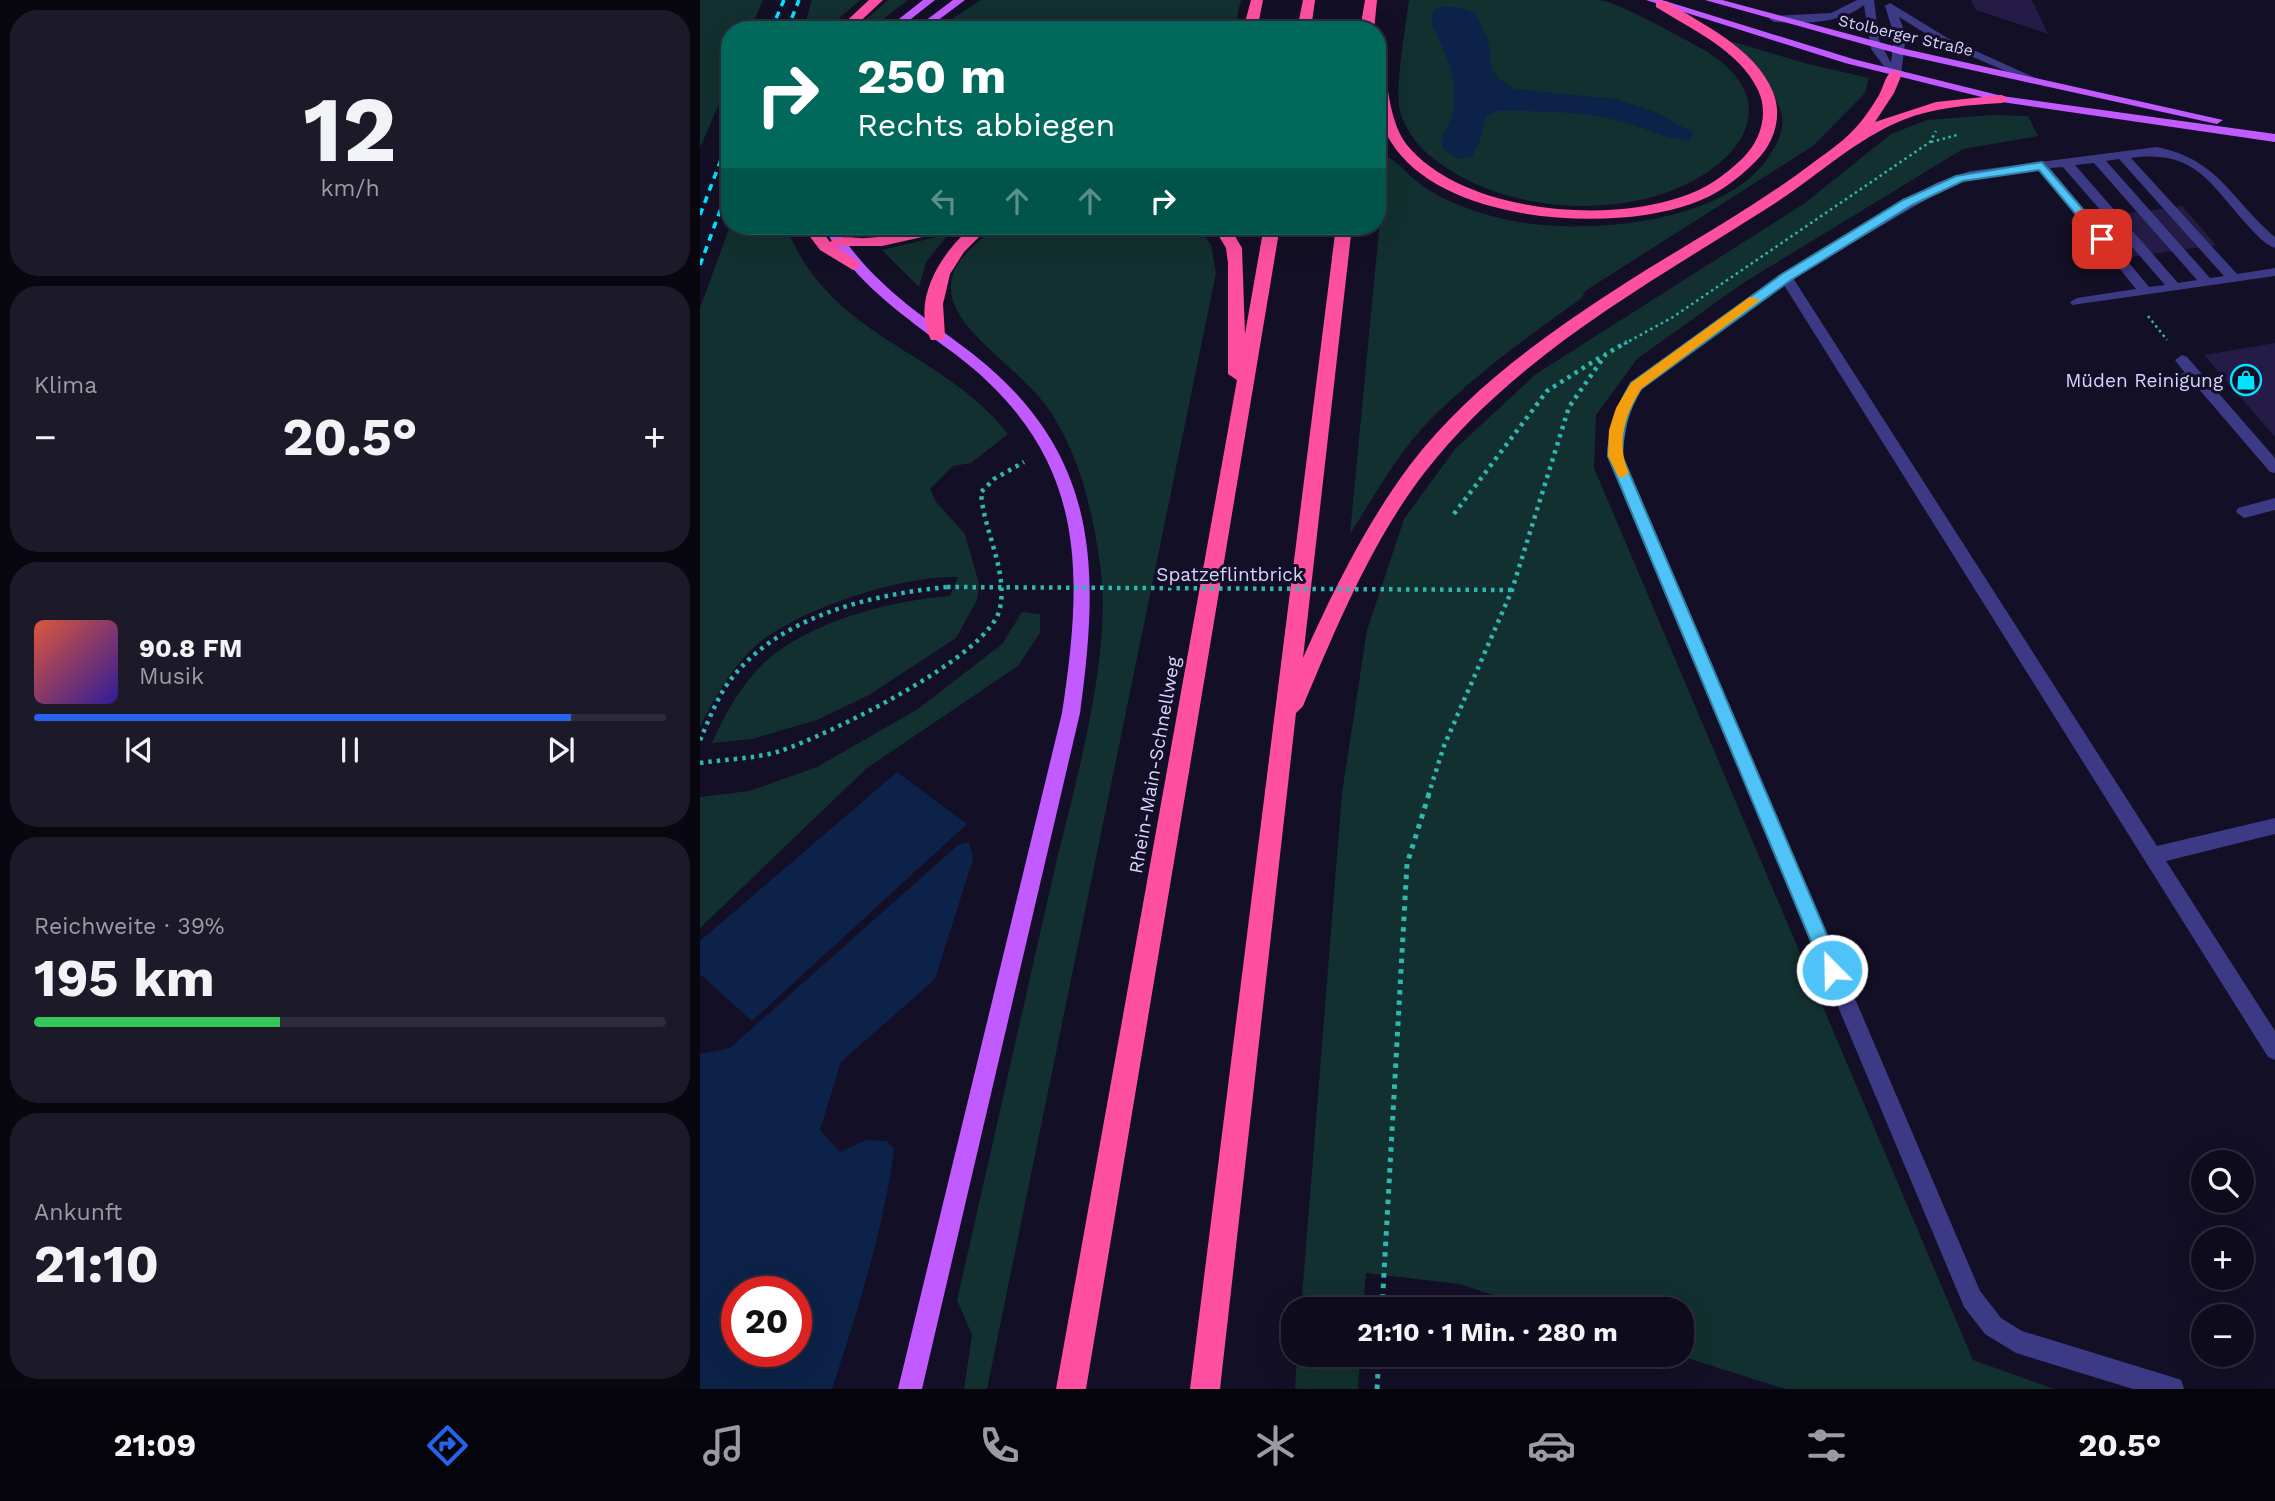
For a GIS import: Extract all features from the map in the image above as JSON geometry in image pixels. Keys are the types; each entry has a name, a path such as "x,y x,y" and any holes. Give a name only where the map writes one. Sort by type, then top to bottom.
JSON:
{"highway":[{"path":"854,21 877,0"},
{"path":"1252,21 1256,0"},
{"path":"1306,21 1309,0"},
{"path":"1369,21 1371,0"},
{"path":"1386,108 1392,134 1419,166 1457,189 1495,203 1561,215 1595,215 1661,207 1716,187 1737,173 1764,141 1770,116 1765,90 1741,59 1656,2"},
{"path":"1858,136 1887,93 1895,74"},
{"path":"1282,728 1362,554 1418,468 1459,420 1544,346 1782,193 1858,136 1898,117 1923,109 2002,99"},
{"path":"817,235 826,247 853,265"},
{"path":"838,242 860,244 916,235"},
{"path":"937,336 932,314 934,292 943,269 958,248 972,235"},
{"path":"1226,235 1234,248 1236,263 1238,430"},
{"path":"1238,430 1270,235"},
{"path":"1205,1389 1342,235"},
{"name":"Rhein-Main-Schnellweg","path":"1071,1389 1238,430"}],"main road":[{"path":"902,21 930,0"},
{"path":"931,21 960,0"},
{"name":"Stolberger Straße","path":"1710,0 1872,45 2275,136"},
{"path":"1656,2 1895,74 2002,99 2275,136"},
{"path":"834,235 853,265 888,300 1002,386 1020,405 1050,450 1072,502 1083,561 1085,594 1071,713 910,1389"}],"street":[{"path":"1773,19 1819,19 1849,10 1867,0 1872,45 1884,64 1895,74"},
{"path":"1888,4 1900,35 1895,74"},
{"name":"Stolberger Straße","path":"1888,4 1945,41 2032,79"},
{"path":"2172,1389 2016,1341 1993,1326 1972,1299 1615,456 1616,430 1623,408 1636,386 1786,277 1940,186 1970,175 2157,150 2173,152 2194,161 2275,244"},
{"path":"2122,155 2234,278"},
{"path":"2096,158 2206,282"},
{"path":"2066,162 2174,287"},
{"path":"2042,166 2118,258 2138,292"},
{"path":"2077,302 2275,272"},
{"path":"1786,277 2275,1050"},
{"path":"2182,360 2275,468"},
{"path":"2143,384 2196,376"},
{"path":"2244,512 2275,505"},
{"path":"2151,856 2275,827"}],"path":[{"path":"1930,142 1957,135"},
{"path":"2138,292 2182,360"},
{"path":"1454,514 1547,391 1606,354"},
{"path":"700,763 779,751 866,713 930,677 985,634 1000,615 1003,595 980,509 981,492 1011,468 1050,450"},
{"name":"Spatzeflintbrick","path":"700,740 726,685 750,657 813,618 872,598 947,587 1513,590 1444,746 1407,864 1383,1297"},
{"path":"1377,1389 1378,1367"}],"green space":[{"path":"700,0 763,0 754,21 721,21 721,99 700,148"},
{"path":"812,0 860,0 836,21 806,21"},
{"path":"888,0 908,0 881,21 864,21"},
{"path":"981,0 1241,0 1236,21 949,21"},
{"path":"1409,0 1600,0 1622,8 1704,50 1730,70 1744,90 1749,110 1745,130 1733,149 1716,166 1694,181 1642,200 1587,206 1558,205 1503,194 1477,184 1453,172 1429,155 1410,133 1401,115 1399,76"},
{"path":"1726,40 1808,64 1869,78 1865,93 1813,146 1585,291 1582,298 1485,370 1431,419 1408,445 1350,534 1378,235 1386,235 1386,156 1422,185 1442,197 1474,211 1525,223 1559,226 1615,225 1676,214 1732,191 1754,174 1771,153 1779,137 1782,126 1780,109 1765,77 1745,55"},
{"path":"1991,115 2028,116 2038,136 1963,149 1743,283 1637,359 1596,415 1594,468 1973,1360 2054,1389 1785,1389 1694,1360 1694,1297 1500,1297 1459,1284 1366,1273 1364,1297 1302,1297 1342,793 1367,630 1404,519 1455,449 1536,374 1805,203 1891,134 1927,120"},
{"path":"727,235 790,235 805,264 830,294 858,319 951,381 981,405 1008,434 971,463 953,466 930,489 936,502 965,534 979,584 977,600 956,638 869,695 817,720 752,739 712,743 741,690 765,662 783,648 804,635 852,615 903,602 950,596 958,577 907,582 878,589 818,609 791,622 768,636 742,660 722,687 700,727 700,308"},
{"path":"948,235 926,262 919,287 882,250"},
{"path":"989,235 1204,235 1211,245 1216,273 987,1389 964,1389 972,1335 957,1300 1082,757 1097,677 1103,600 1100,564 1089,504 1070,447 1061,429 1031,388 965,323 953,300 952,277 967,253"},
{"path":"1022,612 1040,614 1040,633 1018,666 867,768 700,928 700,797 749,791 817,767 918,709 1002,644"},
{"path":"1296,1367 1359,1367 1358,1389 1295,1389"}],"water":[{"path":"1443,6 1461,8 1476,14 1489,42 1492,70 1499,79 1515,89 1615,99 1655,112 1694,133 1688,141 1593,116 1498,111 1486,117 1479,144 1472,156 1458,159 1442,148 1444,134 1452,116 1454,89 1450,66 1431,23 1434,10"},
{"path":"897,772 967,824 752,1021 700,974 700,941"},
{"path":"969,842 973,859 935,979 841,1062 820,1130 840,1152 866,1140 887,1141 894,1149 876,1241 832,1389 700,1389 700,1054 730,1048 958,845"}],"building":[{"path":"1971,0 2032,0 2048,34 1976,10"},
{"path":"2182,206 2216,245 2103,261 2072,221"},
{"path":"2275,343 2275,437 2204,355"}],"railway":[{"path":"775,21 784,0"},
{"path":"791,21 799,0"},
{"path":"700,215 721,160"},
{"path":"700,265 721,208"}],"slow traffic":[{"path":"1622,473 1615,456 1616,430 1623,408 1636,386 1754,300"}],"place":[{"name":"Müden Reinigung","path":"2246,380"}],"route":[{"path":"1832,970 1615,456 1616,430 1623,408 1636,386 1786,277 1908,203 1960,178 2042,166 2102,239"}]}
